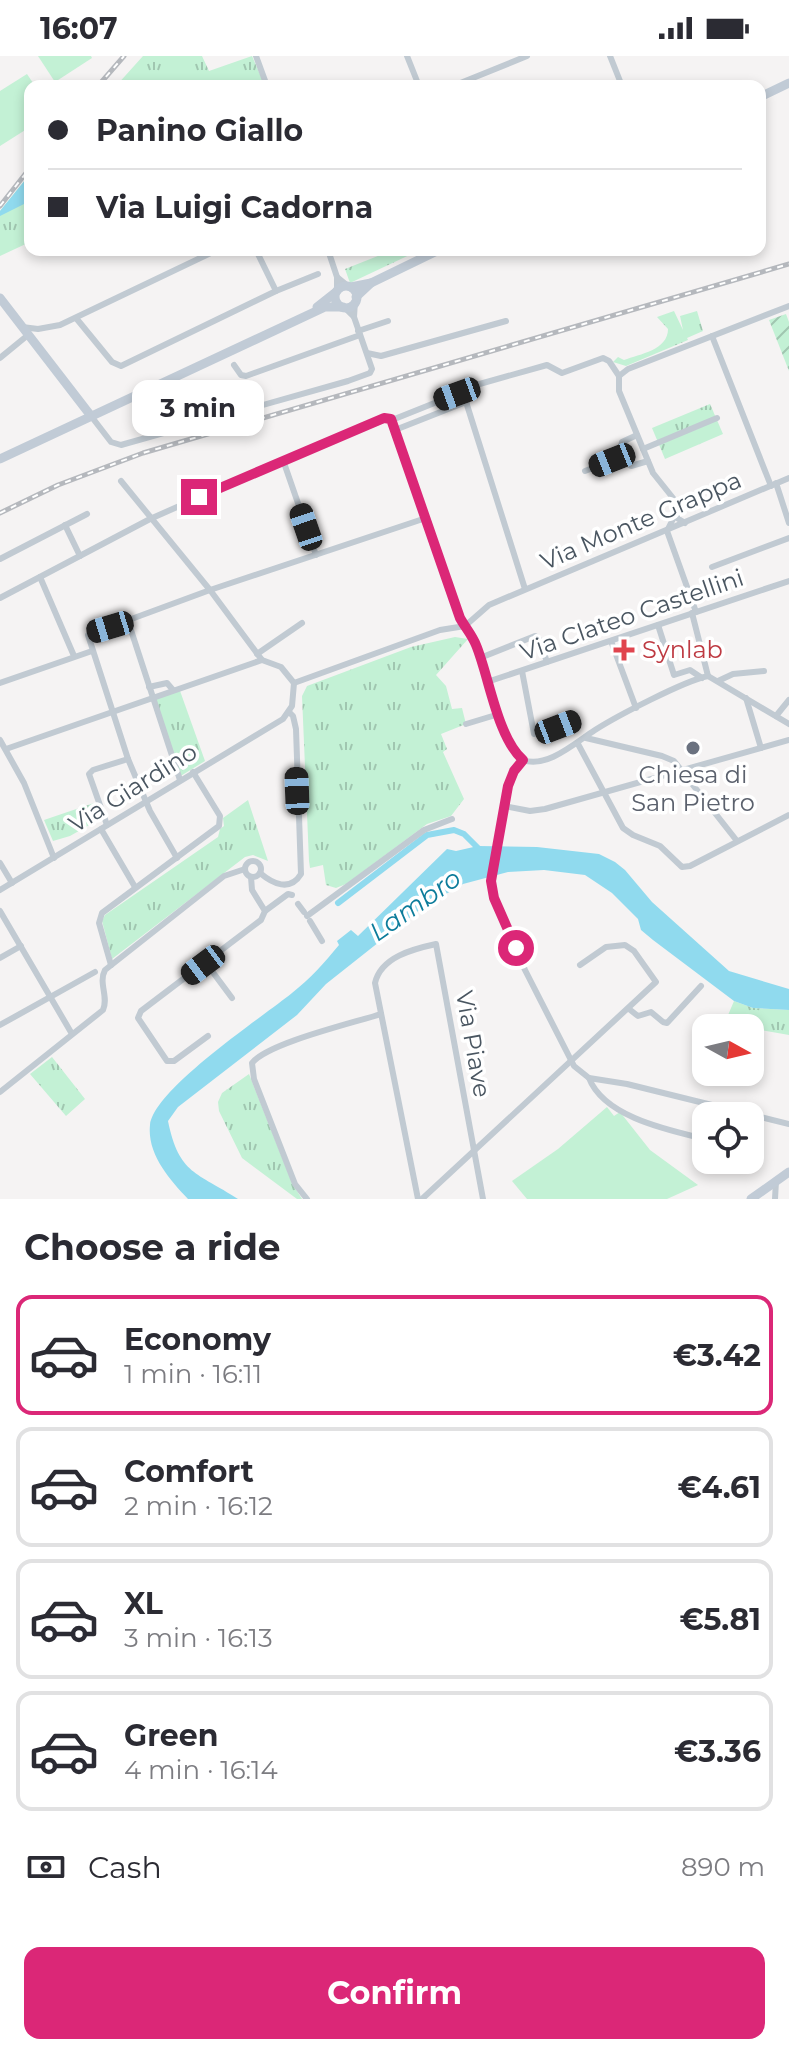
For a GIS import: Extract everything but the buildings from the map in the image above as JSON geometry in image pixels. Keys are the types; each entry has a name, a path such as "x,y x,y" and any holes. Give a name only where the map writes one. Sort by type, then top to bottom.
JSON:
{"street":[{"path":"265,80 256,58 266,56"},
{"path":"407,56 417,80"},
{"path":"468,80 527,56"},
{"path":"610,56 620,80"},
{"path":"766,94 789,83"},
{"path":"0,358 28,335 76,318 205,256"},
{"path":"259,256 276,291"},
{"path":"330,256 337,277 336,301 354,317"},
{"path":"0,459 323,304 341,287 371,283 427,256"},
{"path":"76,318 112,362 119,366 318,274"},
{"path":"0,298 115,445 132,443 313,392 370,373 372,369 354,317 356,299 349,287 337,277"},
{"path":"91,416 101,414 325,307 352,306 371,283"},
{"path":"619,376 626,370 789,306"},
{"path":"234,365 241,375 246,376 388,321"},
{"path":"368,356 381,356 506,321"},
{"path":"28,335 45,328"},
{"path":"712,336 789,523"},
{"path":"525,589 464,395 468,388 547,365 562,373 603,358 619,376 619,389 655,477 677,503 685,523"},
{"path":"0,598 150,519 283,460 458,394 463,395 466,402"},
{"path":"395,430 466,402"},
{"path":"643,449 717,418"},
{"path":"391,419 465,626 476,644 499,714 512,746 523,760 537,762 578,744 593,731 636,708 705,677"},
{"path":"618,458 620,445 637,435"},
{"path":"618,458 631,466 648,461"},
{"path":"585,471 618,458"},
{"path":"283,460 316,555"},
{"name":"Via Monte Grappa","path":"465,626 485,608 525,589 789,478"},
{"path":"121,481 260,657 281,667 294,683 293,700 287,714 293,716 296,729 301,874 294,883 285,885 260,873 251,877"},
{"path":"677,503 676,513 667,531 694,613 707,664 705,677"},
{"path":"676,513 677,518 685,523"},
{"path":"0,559 87,514"},
{"path":"177,858 146,801 128,759 88,635 210,590 426,518"},
{"path":"65,525 80,556"},
{"path":"712,567 789,538"},
{"path":"40,577 74,656"},
{"name":"Via Clateo Castellini","path":"487,682 789,581"},
{"path":"128,621 180,780"},
{"path":"6,749 260,657 302,623"},
{"path":"658,625 674,675 690,670 718,681 789,724"},
{"path":"294,683 437,631 465,626"},
{"path":"480,658 535,636 547,662"},
{"path":"611,641 636,708"},
{"path":"0,683 92,651"},
{"path":"522,671 534,734 577,719"},
{"path":"718,681 733,674 764,671"},
{"path":"149,687 167,683 173,690"},
{"path":"746,698 761,748"},
{"path":"776,716 789,700"},
{"name":"Via Giardino","path":"0,890 287,714"},
{"path":"466,724 499,714"},
{"path":"586,738 674,761 737,841"},
{"path":"0,740 26,786 54,858"},
{"path":"504,806 539,810 606,794 789,740"},
{"path":"578,744 625,830 660,846 684,867 789,815"},
{"path":"128,759 90,772 104,827 135,887"},
{"path":"523,760 510,779 491,883 497,906 525,970 569,1060 589,1078 627,1084 789,1124"},
{"path":"108,967 99,919 102,913 217,829 220,816 193,772"},
{"path":"307,916 424,830 452,819"},
{"path":"245,869 246,864 254,861 260,865 260,873"},
{"path":"0,863 12,883"},
{"path":"245,869 265,911"},
{"path":"0,1092 104,1009 106,1002 102,977 108,967 226,874 245,869"},
{"path":"208,1036 174,1061 167,1061 138,1018 141,1011 259,922 265,911 288,894 292,895"},
{"path":"298,904 322,941"},
{"path":"0,911 72,1034"},
{"name":"Via Piave","path":"381,1014 375,983 380,970 404,953 436,944 483,1199"},
{"path":"307,1199 295,1184 252,1073 252,1063 261,1055 381,1014 420,1199 475,1152 569,1060 656,982 634,951 623,944 606,947 580,965"},
{"path":"0,958 21,946"},
{"path":"206,963 232,998"},
{"path":"0,1025 95,972"},
{"path":"629,1009 637,1016 651,1012 667,1023 701,986"},
{"path":"589,1078 597,1093 615,1108 692,1136"},
{"path":"751,1199 789,1172"},
{"path":"775,1199 776,1181"}],"green space":[{"path":"38,56 91,56 58,80 54,80"},
{"path":"143,56 202,56 209,71 252,56 262,80 121,80"},
{"path":"27,74 31,80 24,80 24,131 0,146 0,91"},
{"path":"24,181 24,245 0,256 0,211"},
{"path":"378,256 407,256 350,283 345,269"},
{"path":"674,311 683,330 680,316 697,311 703,331 626,366 613,362 618,357 624,360 645,353 663,342 668,329 657,317"},
{"path":"786,314 789,322 789,371 769,320"},
{"path":"710,404 723,434 665,459 652,428"},
{"path":"455,637 468,639 436,675 446,686 452,709 462,708 466,724 441,734 447,749 443,752 464,799 451,816 427,824 346,884 336,888 326,885 323,865 310,868 309,861 302,696 307,686 411,647"},
{"path":"179,688 205,761 179,777 152,696"},
{"path":"248,800 268,861 253,855 245,857 112,959 102,921 105,915 218,837 224,826 223,818"},
{"path":"94,803 100,819 70,836 53,841 44,820"},
{"path":"734,1001 753,1008 789,1010 789,1035 764,1031 764,1014 728,1014"},
{"path":"52,1057 85,1099 66,1116 30,1074"},
{"path":"249,1074 292,1183 302,1199 297,1199 242,1158 219,1111 218,1102 222,1093"},
{"path":"607,1107 614,1116 620,1112 650,1150 698,1185 667,1199 527,1199 512,1181 558,1149"}],"water":[{"path":"24,181 24,204 0,216 0,211"},
{"name":"Lambro","path":"478,846 537,847 599,854 615,862 652,902 729,971 789,989 789,1010 753,1008 734,1001 641,930 638,919 612,893 585,875 544,870 508,872 463,884 422,908 326,984 297,1015 178,1107 168,1121 172,1139 184,1162 201,1177 238,1199 188,1199 161,1165 152,1146 150,1125 156,1110 211,1055 305,982 339,945 337,941 351,930 358,936 447,849 456,851"}],"waterway":[{"path":"338,903 427,835 454,830 464,834 480,850"}],"railway":[{"path":"103,80 124,56"},
{"path":"0,206 24,176"},
{"path":"0,513 58,485 143,453 789,264"}],"place":[{"name":"Synlab","path":"624,650"},
{"name":"Chiesa di San Pietro","path":"693,748"}],"route":[{"path":"199,497 384,418 391,419 460,618 476,644 490,692 512,746 523,760 508,786 491,881 494,898 516,948"}]}
